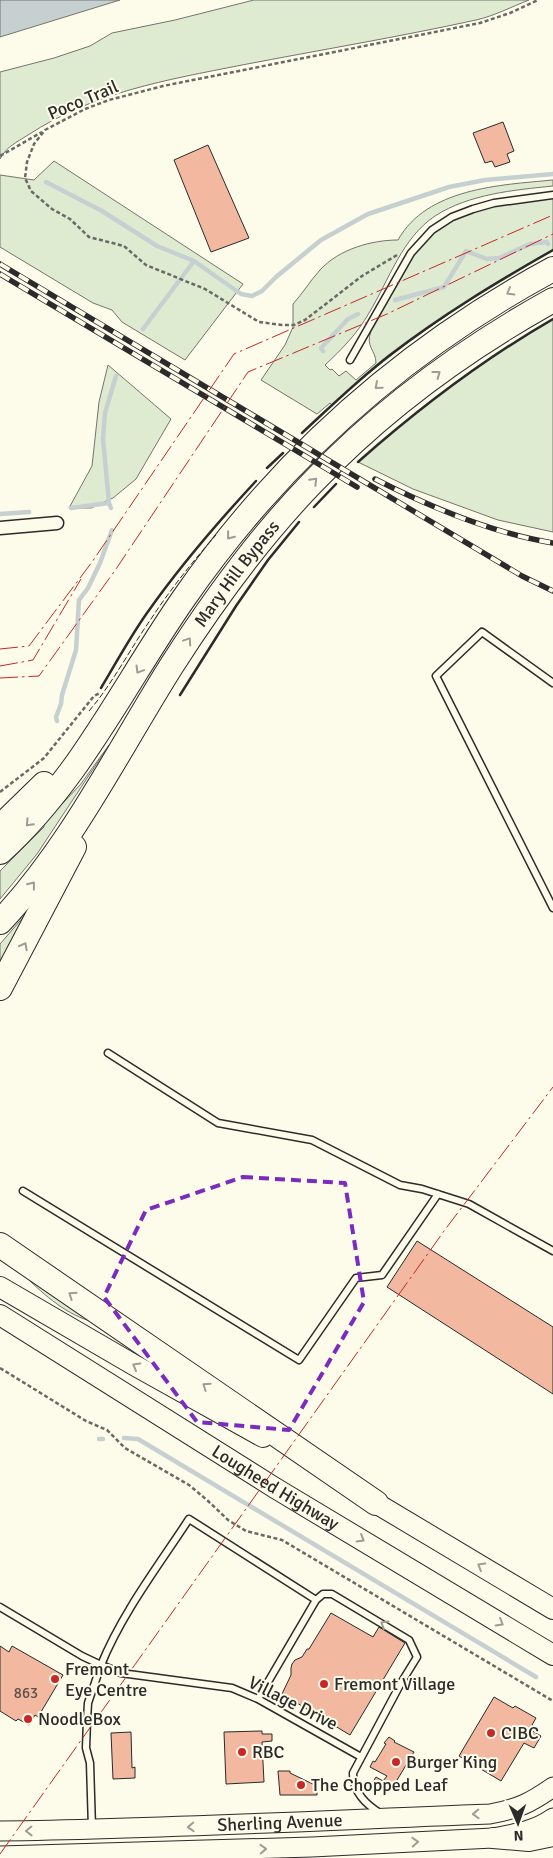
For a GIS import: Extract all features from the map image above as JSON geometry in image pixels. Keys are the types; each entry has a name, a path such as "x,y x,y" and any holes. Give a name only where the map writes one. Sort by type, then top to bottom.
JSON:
{"highway":[{"name":"Mary Hill Bypass","path":"0,852 58,789 111,714 211,560 249,512 288,468 331,426 388,377 448,332 508,293 553,269"},
{"name":"Mary Hill Bypass","path":"0,922 24,895 57,851 173,664 234,574 268,531 311,483 391,410 446,368 553,300"},
{"path":"0,828 111,714"},
{"path":"0,988 40,914 126,740"},
{"path":"0,1245 376,1503"}],"main road":[{"name":"Lougheed Highway","path":"0,1287 134,1365 305,1460 553,1609"},
{"name":"Lougheed Highway","path":"0,1315 275,1488 553,1655"},
{"path":"0,1326 156,1412"},
{"path":"528,1639 553,1664"},
{"name":"Sherling Avenue","path":"0,1831 92,1830 490,1814 514,1810 553,1787"},
{"name":"Sherling Avenue","path":"0,1856 92,1856 366,1848 493,1838 522,1833 553,1818"},
{"path":"92,1830 92,1856"},
{"path":"493,1838 529,1841 553,1836"}],"street":[{"path":"0,528 57,523"}],"lane":[{"path":"350,360 411,253 432,230 452,217 473,209 494,203 553,195"},
{"path":"553,683 482,632 436,676 553,908"},
{"path":"108,1053 218,1123 312,1140 400,1185 422,1189 469,1204 553,1251"},
{"path":"23,1191 299,1360 356,1278 382,1275 438,1194"},
{"path":"92,1830 90,1763 86,1748 88,1703 108,1646 189,1519 316,1600"},
{"path":"258,1699 316,1600 323,1594 332,1594 409,1640 417,1657 361,1757 354,1773 353,1781 357,1792 368,1806 387,1818"},
{"name":"Village Drive","path":"0,1606 82,1656 101,1665 121,1673 232,1688 258,1699 361,1757"}],"path":[{"name":"Poco Trail","path":"411,253 399,254 383,262 310,316 294,325 259,322 205,289 146,265 124,246 89,237 70,219 52,210 31,192 25,178 27,162 34,144 45,130 85,109 138,92 262,65 480,23 510,13 538,0"},
{"path":"0,156 45,130"},
{"path":"0,792 44,758 94,696 102,692"},
{"path":"0,1368 70,1411 107,1430 125,1448 189,1485 228,1520 246,1531 282,1540 553,1701"}],"highlighted area":[{"path":"243,1177 345,1183 364,1302 289,1430 197,1422 104,1297 146,1210"}],"green space":[{"path":"254,0 529,0 476,20 158,82 131,90 79,108 53,120 12,145 0,159 0,72 54,58 90,46 112,33 175,20"},
{"path":"54,161 243,284 185,360 122,322 112,310 93,303 0,247 0,175 34,180"},
{"path":"553,180 553,186 492,194 462,203 435,216 424,225 397,260 359,328 325,365 339,376 346,371 356,380 376,363 369,341 371,331 418,247 438,226 471,212 507,203 553,197 553,250 438,322 384,361 332,405 330,403 317,414 261,380 285,345 293,327 293,304 320,270 337,256 367,244 398,240 411,223 427,209 446,199 488,187"},
{"path":"553,319 553,532 498,520 413,489 358,462 451,386 501,351"},
{"path":"108,365 171,419 136,479 113,498 91,508 69,508 92,466 99,402"},
{"path":"109,745 37,854 0,899 0,871 44,827 44,823 80,785"},
{"path":"38,900 0,971 0,944"},
{"path":"26,1277 94,1322 66,1310 49,1298"}],"shaded area":[{"path":"0,0 120,0 0,37"}],"building":[{"path":"503,122 514,151 507,154 510,162 495,167 492,161 485,163 473,133"},
{"path":"208,145 249,238 211,252 174,160"},
{"path":"417,1241 553,1327 553,1394 387,1287"},
{"path":"331,1613 373,1637 379,1627 405,1643 350,1735 282,1694 291,1675 292,1664 309,1649"},
{"path":"0,1646 9,1652 12,1646 63,1675 38,1717 35,1715 29,1725 18,1719 16,1721 0,1711"},
{"path":"494,1697 536,1718 531,1730 541,1736 534,1748 524,1743 501,1781 459,1756"},
{"path":"262,1731 262,1734 272,1734 272,1741 262,1742 264,1782 226,1784 224,1732"},
{"path":"131,1732 132,1768 135,1767 135,1778 113,1779 111,1733"},
{"path":"389,1737 394,1742 414,1752 391,1790 381,1784 378,1789 371,1785 376,1777 383,1781 387,1776 370,1767 373,1761 375,1762"},
{"path":"278,1771 290,1771 290,1773 317,1786 317,1795 280,1795"}],"waterway":[{"path":"46,182 102,211 157,246 194,261 241,294 252,296 262,291 321,240 368,214 449,187 485,180 553,174"},
{"path":"395,300 444,287 466,251 487,259 499,258 530,244 547,242 548,244"},
{"path":"143,329 194,261"},
{"path":"323,351 321,348 348,319 358,314"},
{"path":"111,508 103,439 105,413 116,376"},
{"path":"71,508 109,503"},
{"path":"0,514 29,512"},
{"path":"57,721 56,717 76,650 79,600 88,588 100,563 112,530"},
{"path":"124,1438 138,1439 536,1677"}],"railway":[{"path":"0,264 522,576 553,591"},
{"path":"0,274 357,487"},
{"path":"375,479 461,518 507,533 553,543"}],"fence":[{"path":"89,711 106,689 166,597 216,535"}],"wall":[{"path":"302,433 367,374 410,340 511,274 553,250"},
{"path":"358,462 404,423 476,368 553,319"},
{"path":"267,468 283,453"},
{"path":"101,688 135,631 172,578 256,481"},
{"path":"314,507 336,484"},
{"path":"180,695 236,606 268,560 299,522"}],"power":[{"path":"0,649 29,646 92,562 234,354 553,215"},
{"path":"0,678 39,676 116,569 248,372 387,314 553,234"},
{"path":"0,666 33,660 81,579"},
{"path":"0,1854 444,1231 553,1087"}],"place":[{"name":"Fremont Eye Centre","path":"55,1679"},
{"name":"Fremont Village","path":"324,1684"},
{"name":"NoodleBox","path":"28,1719"},
{"name":"CIBC","path":"491,1733"},
{"name":"RBC","path":"242,1752"},
{"name":"Burger King","path":"396,1762"},
{"name":"The Chopped Leaf","path":"301,1785"}]}
